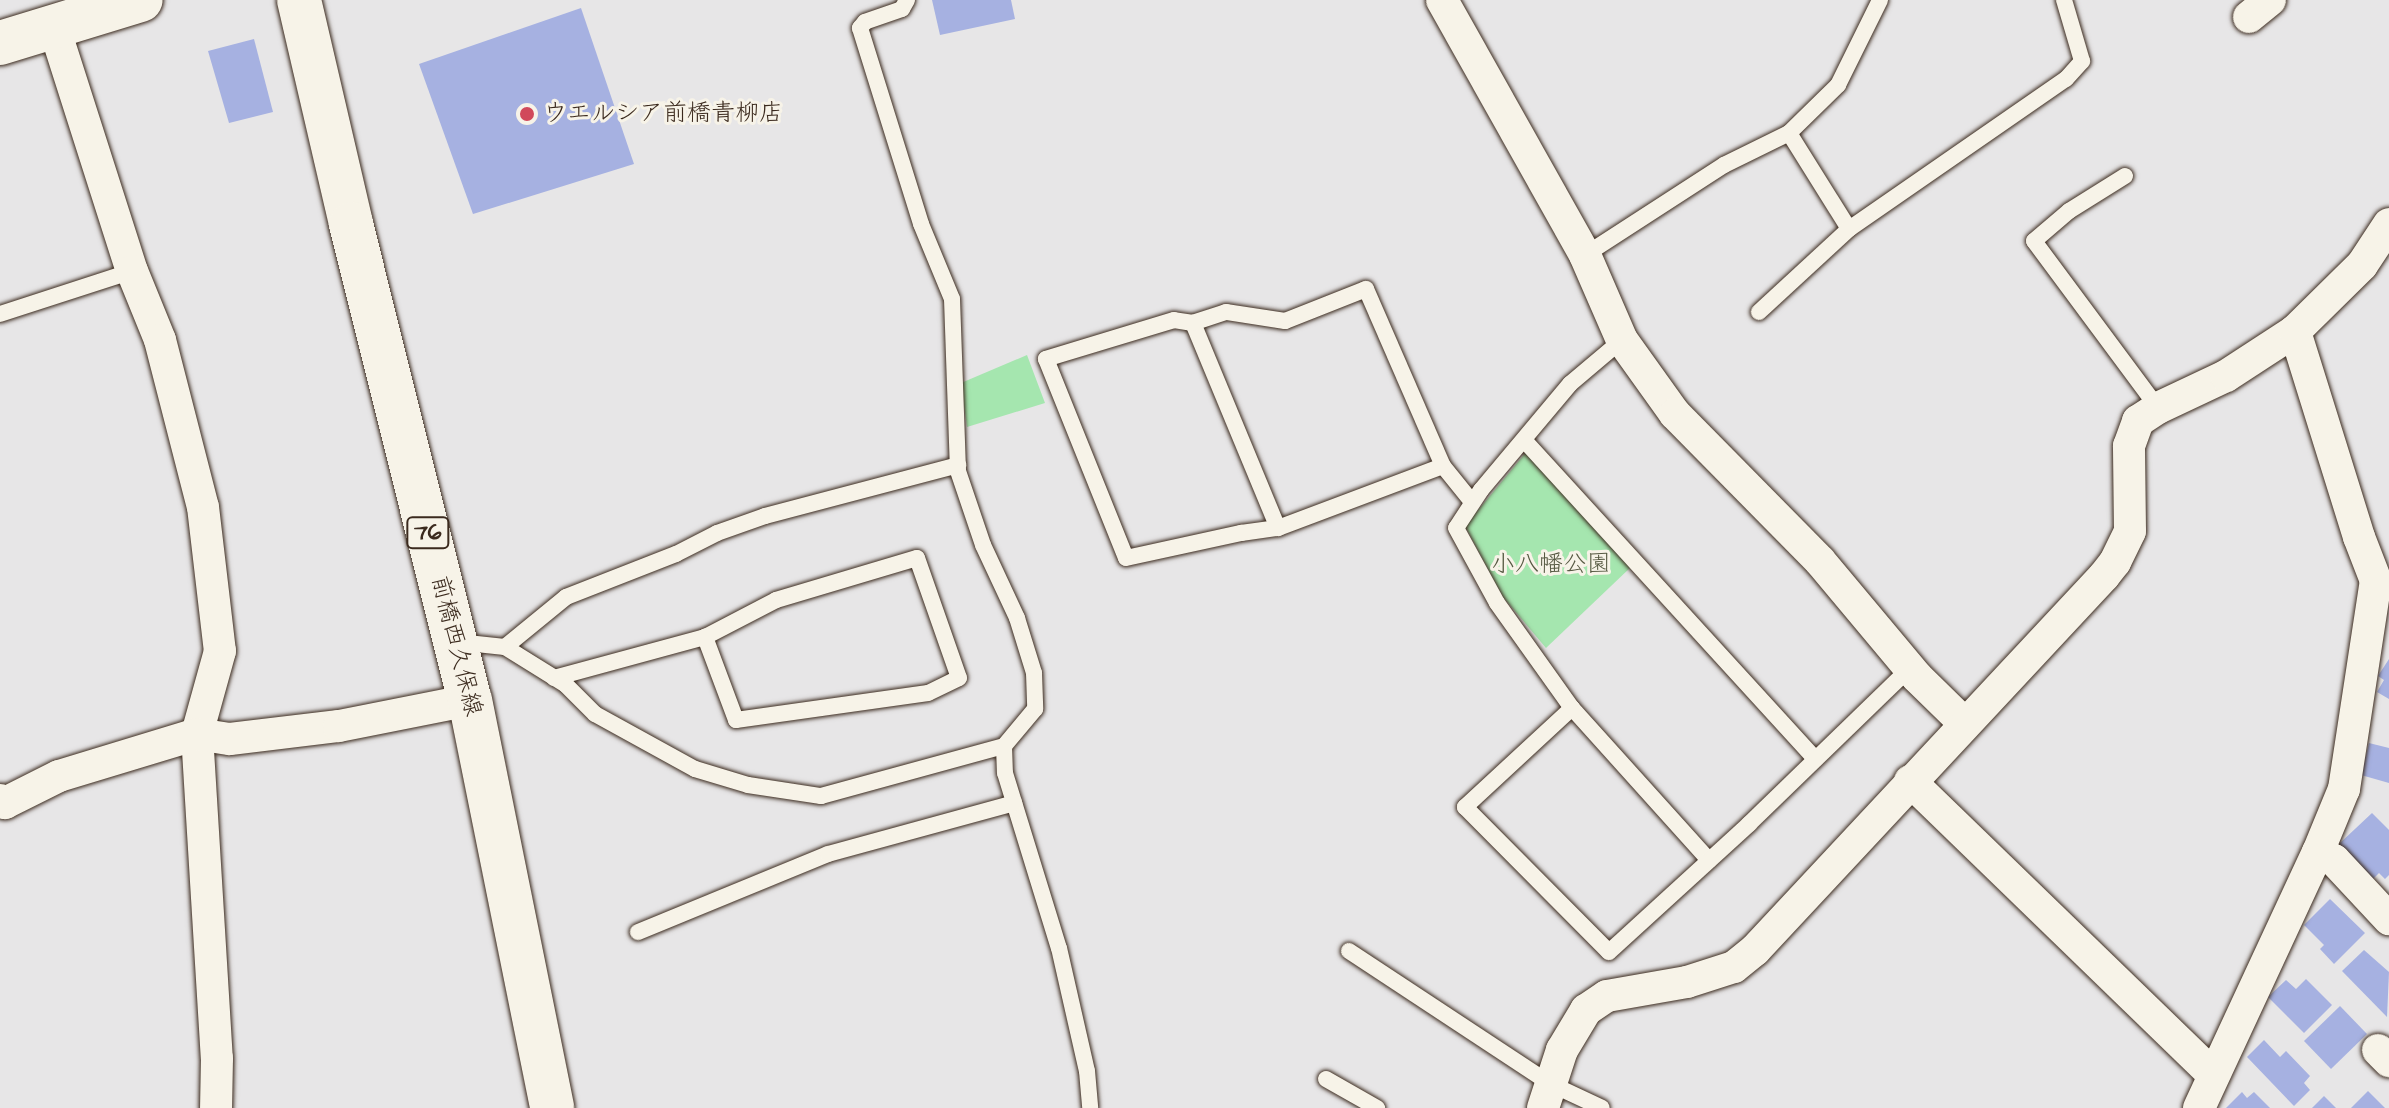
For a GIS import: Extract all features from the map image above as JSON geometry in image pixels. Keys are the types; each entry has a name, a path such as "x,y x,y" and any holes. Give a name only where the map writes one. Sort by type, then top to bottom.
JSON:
{"main road":[{"path":"0,43 141,0"},
{"name":"前橋西久保線","path":"299,0 470,700 552,1108"}],"street":[{"path":"1442,0 1585,255 1622,340 1675,414 1820,561 1910,668 1964,723"},
{"path":"54,27 132,271 160,340 203,507 220,651 197,734 217,1058 216,1108"},
{"path":"1547,1096 1562,1050 1586,1010 1607,996 1687,982 1734,967 1755,950 2115,562 2130,531 2129,446 2138,421 2158,408 2226,376 2295,331 2362,265 2389,224"},
{"path":"2199,1108 2318,852 2344,789 2380,611 2376,581 2359,537 2295,331"},
{"path":"2,803 59,776 197,734 230,739 339,726 470,700"},
{"path":"1910,781 2213,1075"},
{"path":"2318,852 2334,860 2389,919"}],"lane":[{"path":"456,642 505,647 554,678 595,714 695,769 748,785 821,796 1004,746 1035,709 1034,673 1017,618 983,545 958,465 952,299 921,224 860,28 865,22 902,9 907,0"},
{"path":"1585,255 1724,165 1789,133 1838,85 1880,0"},
{"path":"1759,312 1849,229 2066,79 2082,61 2064,0"},
{"path":"1789,133 1849,229"},
{"path":"2125,176 2069,211 2034,241 2158,408"},
{"path":"0,314 132,271"},
{"path":"1443,466 1278,528 1126,558 1046,359 1174,320 1193,323 1226,312 1285,321 1366,289 1443,466 1472,502"},
{"path":"1193,323 1278,528"},
{"path":"1622,340 1570,384 1472,502 1456,528 1497,603 1572,708 1709,860"},
{"path":"1524,440 1815,759"},
{"path":"505,647 566,597 676,554 717,533 765,516 958,465"},
{"path":"554,678 705,637 776,600 917,558 959,678 928,693 736,720 705,637"},
{"path":"1572,708 1465,807 1609,952 1910,668"},
{"path":"1004,746 1005,773 1059,948 1087,1071 1090,1108"},
{"path":"638,932 828,854 1014,803"},
{"path":"1349,951 1547,1096 1602,1108"},
{"path":"1326,1079 1377,1108"}],"green space":[{"path":"1027,355 1045,403 967,427 961,383"},
{"name":"小八幡公園","path":"1527,451 1631,567 1546,648 1503,597 1465,526"}],"building":[{"path":"932,0 1011,0 1015,19 940,35"},
{"name":"ウエルシア前橋青柳店","path":"581,8 634,164 473,214 419,64"},
{"path":"254,39 273,112 229,123 208,51"},
{"path":"2389,659 2389,699 2377,692 2384,680 2378,676"},
{"path":"2369,743 2389,748 2389,783 2361,775"},
{"path":"2372,813 2389,830 2389,875 2385,879 2379,873 2373,879 2339,844"},
{"path":"2330,899 2365,933 2334,964 2320,949 2324,945 2304,925"},
{"path":"2364,950 2389,972 2387,1017 2342,971"},
{"path":"2306,979 2332,1005 2304,1033 2268,997 2286,980 2296,989"},
{"path":"2340,1006 2367,1034 2331,1069 2304,1041"},
{"path":"2264,1040 2280,1057 2286,1051 2310,1076 2304,1083 2310,1090 2294,1106 2247,1057"},
{"path":"2368,1091 2385,1108 2351,1108"},
{"path":"2242,1092 2247,1098 2254,1092 2270,1108 2226,1108"},
{"path":"2324,1096 2336,1108 2312,1108"}],"place":[{"name":"ウエルシア前橋青柳店","path":"527,114"}]}
